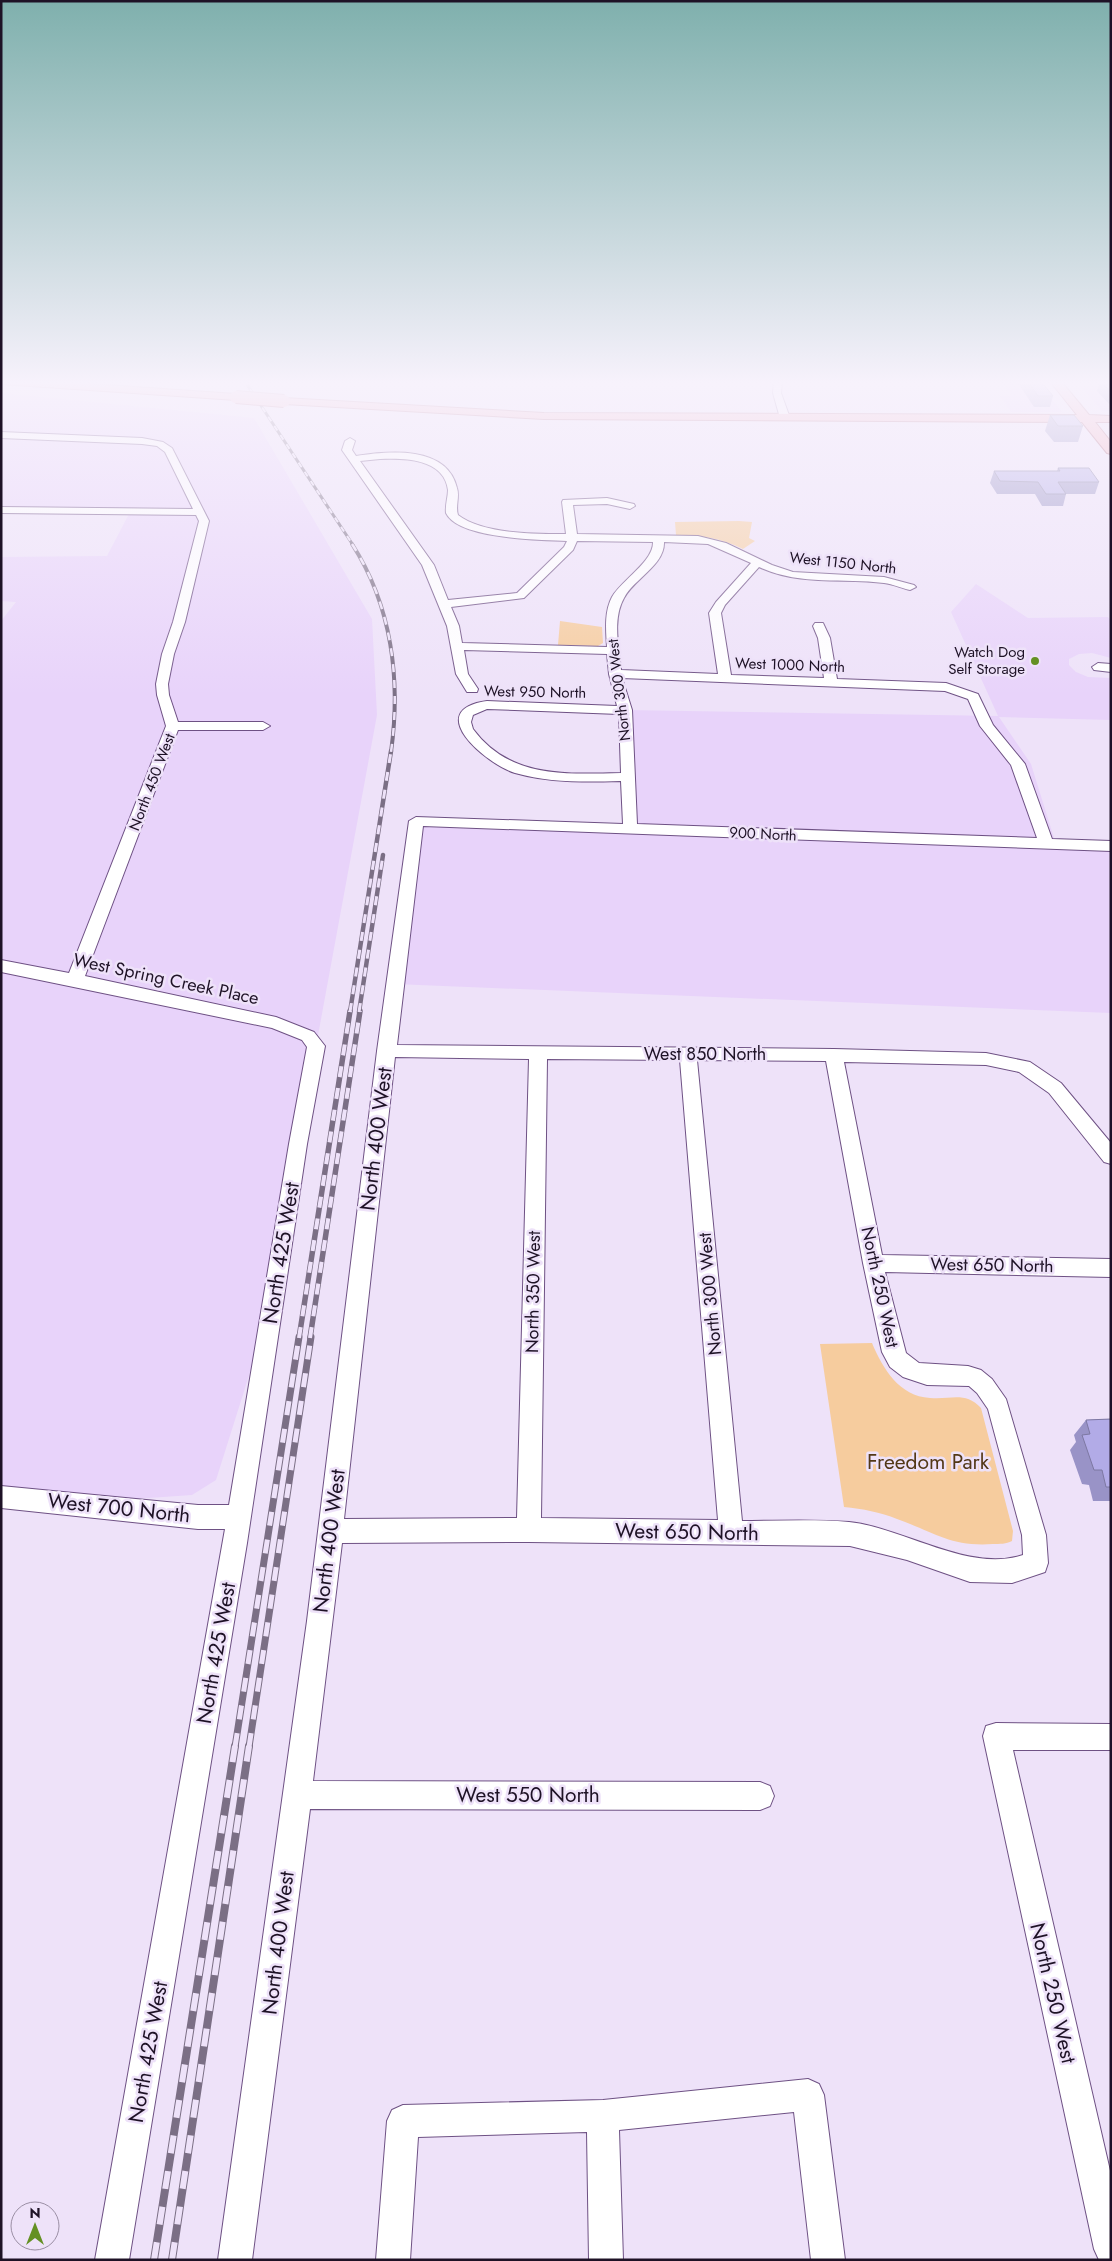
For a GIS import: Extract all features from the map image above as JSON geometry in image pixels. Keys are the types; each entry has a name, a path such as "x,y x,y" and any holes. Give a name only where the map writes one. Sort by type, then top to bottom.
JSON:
{"street":[{"name":"North 450 West","path":"75,980 174,726 163,695 162,684 168,654 179,622 204,521 186,486"},
{"path":"372,486 423,557 446,604 453,626 462,674 472,689"},
{"name":"West 1150 North","path":"451,486 452,512 458,520 516,536 698,539 716,543 779,572 804,577 886,580 910,587"},
{"path":"446,604 520,596 570,548 572,537 567,502 606,501 630,506"},
{"path":"1,510 199,512"},
{"name":"North 300 West","path":"630,827 625,710 615,674 611,624 617,599 624,587 654,558 658,538"},
{"path":"725,678 715,613 720,604 758,562"},
{"path":"819,626 824,638 831,682"},
{"path":"456,646 614,651"},
{"name":"West 1000 North","path":"615,674 946,687 963,692 977,702 987,726 1018,764 1046,842"},
{"name":"West 950 North","path":"625,710 487,705 475,708 466,717 466,729 497,759 513,767 542,774 628,777"},
{"path":"174,726 264,726"},
{"name":"900 North","path":"416,821 630,827 867,838 1046,842 1111,846"},
{"name":"North 400 West","path":"235,2260 297,1795 386,1051 416,821"},
{"name":"West Spring Creek Place","path":"1,966 276,1023 308,1036 316,1046"},
{"name":"North 425 West","path":"112,2260 316,1046"},
{"name":"West 850 North","path":"386,1051 834,1055 986,1059 1024,1066 1055,1088 1111,1157"},
{"name":"North 350 West","path":"529,1530 538,1053"},
{"name":"North 300 West","path":"688,1054 731,1533"},
{"name":"North 250 West","path":"834,1055 893,1352 898,1362 919,1374 972,1376 981,1382 998,1406 1034,1535 1036,1563"},
{"name":"West 650 North","path":"874,1263 1111,1268"},
{"name":"West 700 North","path":"1,1497 198,1517 238,1517"},
{"name":"West 650 North","path":"330,1530 529,1530 850,1534 907,1548 970,1570 1012,1571 1036,1563"},
{"name":"North 250 West","path":"1111,1737 996,1736 1111,2249"},
{"name":"West 550 North","path":"297,1795 760,1796"},
{"path":"393,2260 403,2120 603,2116 808,2095 828,2260"},
{"path":"603,2116 606,2260"}],"shaded area":[{"path":"1,486 294,486 372,619 377,715 298,1144 275,1293 216,1480 192,1495 76,1503 1,1497 1,621 16,602 1,601 1,557 107,556 130,512 1,510"},
{"path":"976,584 1028,618 1108,617 1111,621 1111,658 1092,653 1079,654 1069,659 1069,665 1076,672 1088,677 1111,678 1111,720 999,717 1031,764 1054,838 1111,844 1111,1013 395,984 416,821 629,827 625,710 998,716 951,612"}],"green space":[{"path":"675,522 752,522 749,538 755,541 743,549 727,542 710,538 676,535"},
{"path":"560,621 602,627 603,643 598,646 558,645"},
{"name":"Freedom Park","path":"872,1343 887,1371 901,1387 909,1392 930,1398 963,1398 981,1408 1013,1531 1012,1541 1001,1544 978,1544 953,1541 884,1514 844,1507 820,1344"}],"building":[{"path":"1040,486 1060,486 1066,494 1046,494"},
{"path":"1111,1419 1111,1487 1106,1487 1102,1470 1094,1470 1082,1435 1090,1434 1086,1420"}],"railway":[{"path":"314,486 353,545"},
{"path":"352,544 366,568 376,593 385,618 390,644 395,698 391,752"},
{"path":"350,1012 391,751"},
{"path":"359,1012 383,855"},
{"path":"299,1338 350,1011"},
{"path":"310,1338 360,1011"},
{"path":"235,1747 299,1337"},
{"path":"249,1747 311,1337"},
{"path":"154,2260 235,1746"},
{"path":"172,2260 249,1746"}],"place":[{"name":"Watch Dog Self Storage","path":"1035,661"}]}
